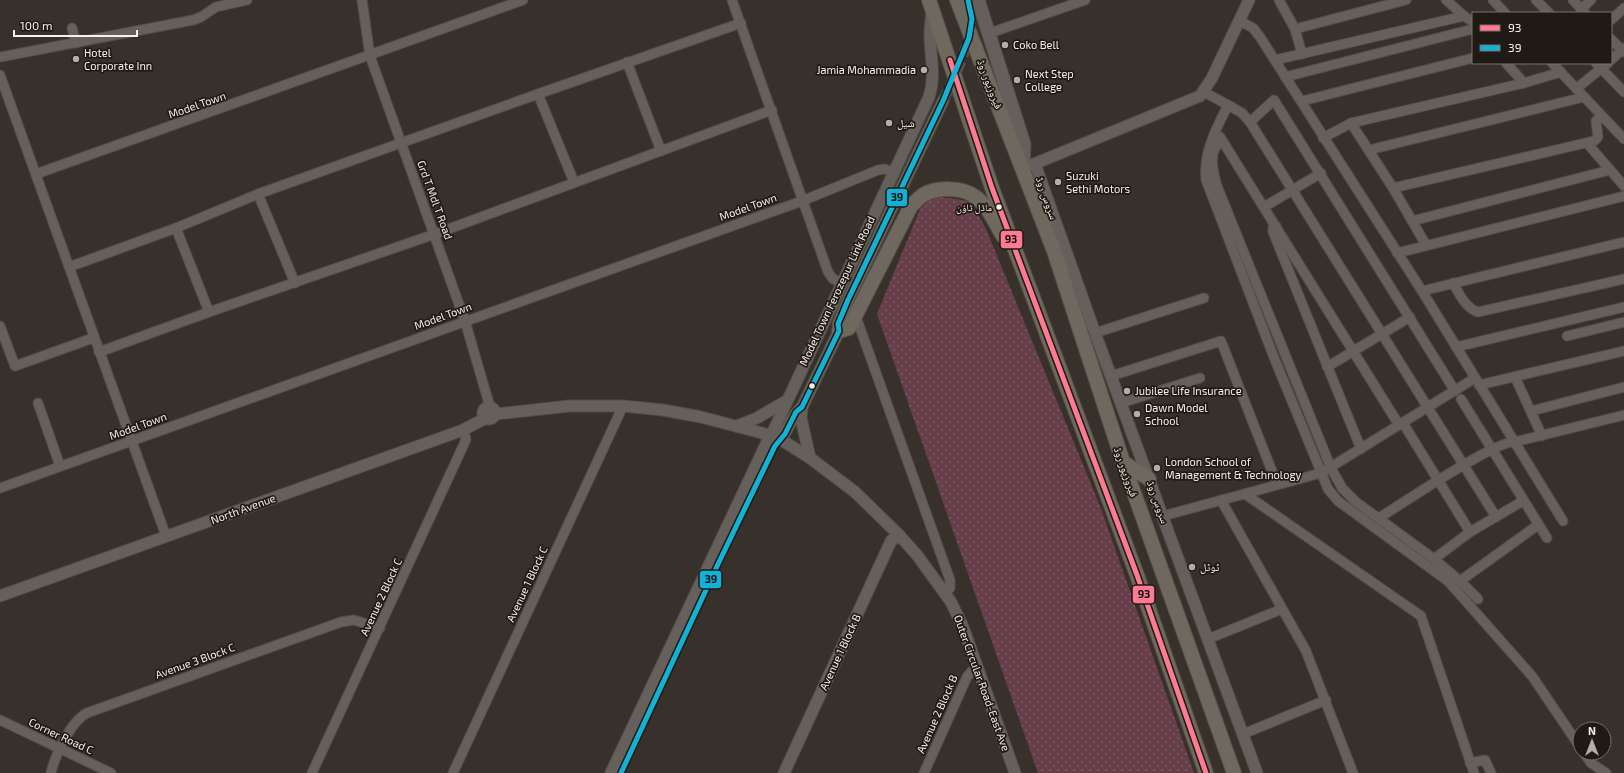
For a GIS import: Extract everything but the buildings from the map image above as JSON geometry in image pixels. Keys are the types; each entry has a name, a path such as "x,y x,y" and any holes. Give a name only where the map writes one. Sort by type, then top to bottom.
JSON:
{"main road":[{"name":"فیروزپور روڈ","path":"957,0 1029,166"},
{"name":"فیروزپور روڈ","path":"978,0 990,33 1024,144 1054,251 1123,462 1234,773"},
{"path":"931,5 992,188 1137,575 1206,773"},
{"path":"839,331 849,328 911,206 923,195 937,190 963,191 974,195 991,216 1023,269"},
{"path":"612,773 775,438"},
{"path":"621,773 775,438"},
{"path":"1123,462 1149,479"}],"street":[{"path":"0,57 193,20 201,17 216,3 247,0"},
{"name":"Grd T Mdl T Road","path":"362,0 370,56 465,321 490,413"},
{"name":"Model Town","path":"36,174 370,56 523,0"},
{"path":"732,0 828,272 833,279 842,283"},
{"path":"990,33 1085,0"},
{"path":"1029,166 1193,100 1204,92 1249,0"},
{"path":"1279,0 1295,28 1302,54"},
{"path":"1295,28 1406,0"},
{"path":"1446,0 1472,21"},
{"path":"1493,0 1504,12"},
{"path":"1536,0 1548,12"},
{"path":"1573,0 1584,11 1591,0"},
{"name":"Model Town Ferozepur Link Road","path":"775,438 786,401 931,89 933,55 930,35 931,5"},
{"path":"1612,19 1624,8"},
{"path":"1275,60 1464,16"},
{"path":"1240,21 1253,28 1302,101 1323,138 1422,291 1563,520"},
{"path":"68,267 176,228 258,194 627,62 741,23"},
{"path":"72,28 76,43"},
{"path":"1285,77 1472,29"},
{"path":"1612,40 1623,50 1612,59"},
{"path":"1302,101 1472,58"},
{"path":"627,62 661,151"},
{"path":"1507,64 1524,83"},
{"path":"1553,64 1624,140"},
{"path":"1577,88 1602,65 1624,92"},
{"path":"1323,138 1351,123 1524,83 1561,72"},
{"path":"0,75 93,338 166,536"},
{"path":"1204,92 1242,113 1250,122 1496,517"},
{"path":"538,94 574,182"},
{"path":"1369,150 1584,97"},
{"path":"1250,122 1274,100 1321,173 1455,391"},
{"path":"810,458 801,418 802,407 839,331 838,324 848,300 943,101"},
{"path":"1228,105 1215,132 1206,158 1206,180 1328,489 1338,501 1448,581 1532,676 1572,735"},
{"path":"99,352 209,312 435,234 772,110"},
{"path":"1393,188 1594,141 1598,137 1596,120 1601,116"},
{"path":"1351,123 1393,188 1426,245"},
{"path":"1215,132 1217,132 1354,351 1470,532"},
{"path":"1222,140 1216,146 1214,153 1214,174 1217,186 1331,468 1342,488 1434,559 1460,581 1478,599"},
{"path":"1586,143 1624,186"},
{"name":"سروس روڈ","path":"1029,166 1095,333 1257,773"},
{"name":"Model Town","path":"0,488 802,201 878,170 885,169 893,172"},
{"path":"1412,221 1610,170"},
{"path":"1264,207 1321,173"},
{"path":"258,194 295,283"},
{"path":"1397,253 1624,196"},
{"path":"1276,226 1273,227 1273,232 1361,449"},
{"path":"176,228 209,312"},
{"path":"1422,291 1624,242"},
{"path":"1453,283 1462,299 1470,308 1478,312 1624,279"},
{"path":"1095,333 1204,298"},
{"path":"1456,347 1624,307"},
{"path":"856,314 950,580 950,588 945,593"},
{"path":"1327,367 1410,317"},
{"path":"1567,336 1624,322"},
{"path":"0,326 15,366 93,338"},
{"path":"1111,376 1220,340 1277,484"},
{"path":"1163,516 1321,473 1455,391 1477,382 1515,377 1624,351"},
{"path":"1515,377 1542,436"},
{"path":"1121,403 1200,378"},
{"path":"1531,411 1624,387"},
{"path":"1461,399 1491,450 1547,538"},
{"path":"736,426 757,418 786,401"},
{"path":"38,403 60,466"},
{"name":"Outer Circular Road-East Ave","path":"490,413 569,406 623,406 662,410 736,426 775,438 810,458 855,492 900,535 945,593 960,622 1015,773"},
{"name":"Avenue 1 Block C","path":"453,773 623,406"},
{"path":"775,438 787,430 796,412 802,407"},
{"name":"North Avenue","path":"0,596 463,430 490,413"},
{"path":"1379,518 1465,465 1508,442 1542,436 1624,415"},
{"name":"Avenue 2 Block C","path":"312,773 464,444 466,439 463,430"},
{"path":"1245,494 1420,616 1474,773"},
{"path":"1220,500 1306,651 1354,773"},
{"path":"1434,559 1470,532 1523,501"},
{"path":"1460,581 1538,525"},
{"name":"Avenue 1 Block B","path":"784,773 891,541 900,535"},
{"path":"1208,638 1282,609"},
{"name":"Avenue 3 Block C","path":"51,773 73,724 87,713 342,622 354,620 380,628"},
{"name":"Avenue 2 Block B","path":"924,773 967,676 972,671 977,670"},
{"path":"1243,734 1326,700"},
{"name":"Corner Road C","path":"0,720 111,773"},
{"path":"1470,763 1485,760 1491,773"},
{"path":"1590,761 1606,773"}],"shaded area":[{"path":"933,196 970,201 986,229 1100,506 1194,773 1038,773 877,314 920,209"}],"tunnel":[{"path":"943,101 960,64 968,39 970,26 968,0"}],"transit line":[{"name":"39","path":"621,773 719,562 775,446 785,434 796,412 802,407 839,331 838,324 848,300 943,101 969,38 972,19 968,0"},
{"name":"93","path":"950,60 992,188 1137,575 1206,773"}],"place":[{"name":"Coko Bell","path":"1005,45"},
{"name":"Hotel Corporate Inn","path":"76,59"},
{"name":"Jamia Mohammadia","path":"924,70"},
{"name":"Next Step College","path":"1017,80"},
{"name":"شیل","path":"889,123"},
{"name":"Suzuki Sethi Motors","path":"1058,182"},
{"name":"ماڈل ٹاؤن","path":"999,207"},
{"name":"Jubilee Life Insurance","path":"1127,391"},
{"name":"Dawn Model School","path":"1137,414"},
{"name":"London School of Management & Technology","path":"1157,468"},
{"name":"ٹوٹل","path":"1192,567"}]}
